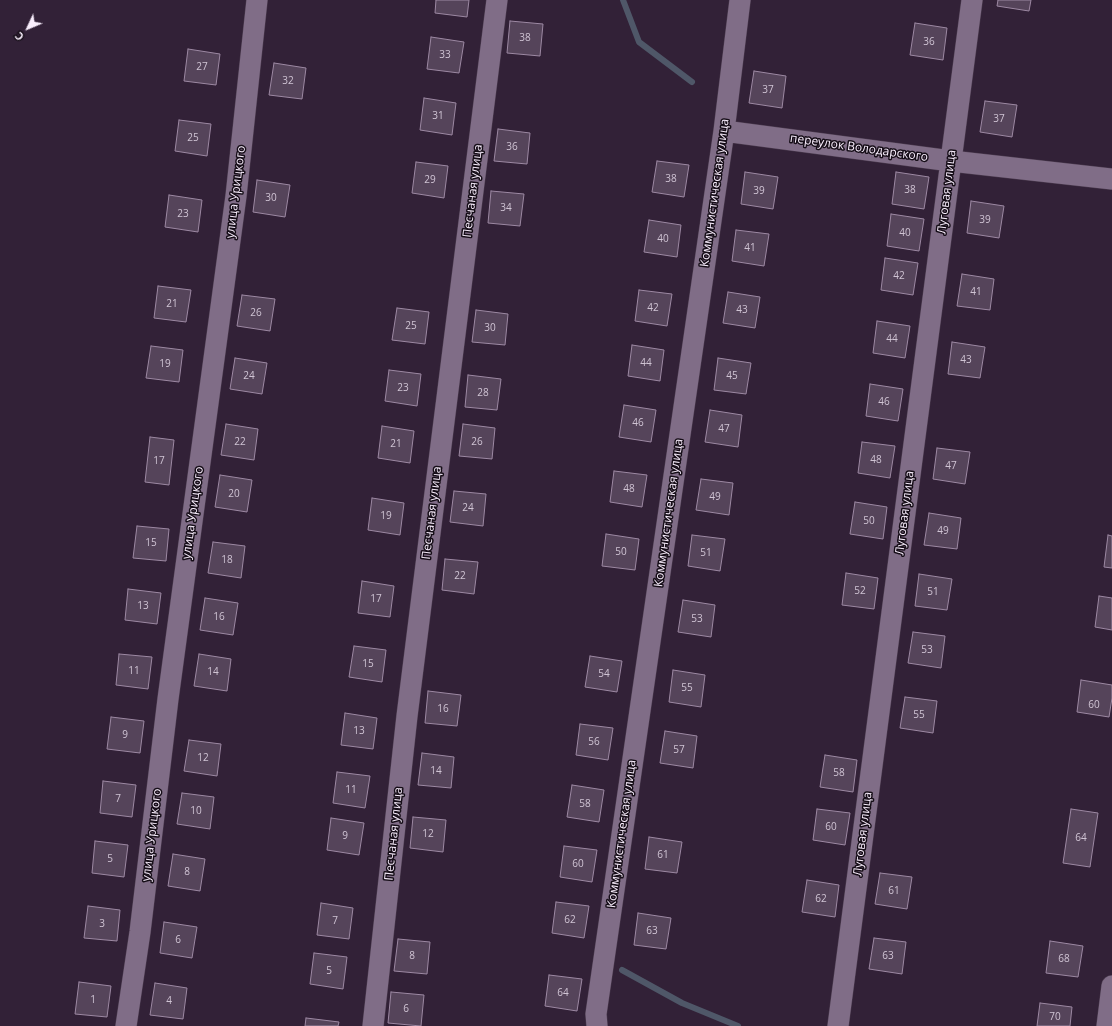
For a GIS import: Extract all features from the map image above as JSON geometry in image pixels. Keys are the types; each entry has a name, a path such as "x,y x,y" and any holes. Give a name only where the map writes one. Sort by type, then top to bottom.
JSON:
{"street":[{"name":"улица Урицкого","path":"126,1026 140,932 168,699 236,196 257,0"},
{"name":"Песчаная улица","path":"372,1026 407,716 497,0"},
{"name":"Коммунистическая улица","path":"597,1026 597,1006 724,131 740,0"},
{"name":"Луговая улица","path":"838,1026 972,0"},
{"name":"переулок Володарского","path":"724,131 951,161 1112,179"},
{"path":"1107,1026 1112,986"}],"building":[{"path":"436,0 469,0 467,17 435,13"},
{"path":"998,0 1031,0 1029,11 997,6"},
{"path":"510,21 543,24 540,56 507,53"},
{"path":"915,23 947,28 943,60 910,55"},
{"path":"431,37 464,42 459,73 427,69"},
{"path":"188,49 220,54 216,85 184,81"},
{"path":"274,63 306,68 302,99 269,95"},
{"path":"754,71 786,76 782,108 749,103"},
{"path":"424,98 456,103 452,135 420,130"},
{"path":"985,101 1017,105 1012,137 980,132"},
{"path":"179,120 211,124 207,156 175,151"},
{"path":"498,129 530,133 527,164 494,161"},
{"path":"657,161 689,165 684,197 652,192"},
{"path":"416,162 448,166 444,198 412,193"},
{"path":"745,172 778,177 773,209 741,204"},
{"path":"896,172 929,177 924,209 892,204"},
{"path":"257,180 290,185 285,217 253,212"},
{"path":"491,191 524,194 520,226 488,223"},
{"path":"169,195 202,200 198,232 165,227"},
{"path":"971,201 1004,206 999,238 967,233"},
{"path":"891,214 924,219 919,251 887,246"},
{"path":"649,220 681,225 677,257 644,252"},
{"path":"736,230 769,234 764,266 732,261"},
{"path":"885,258 918,263 913,295 881,290"},
{"path":"962,274 994,279 990,310 957,306"},
{"path":"158,286 191,290 186,322 154,318"},
{"path":"639,290 672,294 667,326 635,321"},
{"path":"728,292 760,297 755,328 723,323"},
{"path":"242,295 275,299 270,331 237,326"},
{"path":"397,308 429,312 425,344 392,340"},
{"path":"476,310 508,314 505,345 472,342"},
{"path":"877,321 910,326 905,358 873,353"},
{"path":"952,342 985,347 980,378 948,374"},
{"path":"632,345 664,350 660,381 628,376"},
{"path":"151,346 183,350 179,382 146,378"},
{"path":"235,358 267,363 262,394 230,389"},
{"path":"718,358 751,363 746,394 714,390"},
{"path":"389,370 421,374 417,406 385,401"},
{"path":"468,375 501,379 497,410 465,407"},
{"path":"870,384 903,389 898,421 866,416"},
{"path":"624,405 656,410 651,442 619,437"},
{"path":"710,410 742,415 738,447 705,442"},
{"path":"226,424 258,429 254,460 221,455"},
{"path":"463,424 495,428 492,459 459,456"},
{"path":"382,426 414,431 410,463 378,458"},
{"path":"150,437 174,440 169,485 145,482"},
{"path":"862,442 895,446 890,478 858,473"},
{"path":"937,448 970,452 965,484 933,479"},
{"path":"614,471 647,475 642,507 610,502"},
{"path":"220,475 252,480 247,512 215,507"},
{"path":"701,479 733,483 729,515 696,510"},
{"path":"454,491 486,494 483,526 450,522"},
{"path":"372,498 404,503 400,535 368,530"},
{"path":"855,502 887,507 883,539 850,534"},
{"path":"929,513 961,518 957,549 924,545"},
{"path":"137,526 169,529 166,561 133,558"},
{"path":"606,534 639,539 635,570 602,566"},
{"path":"692,535 725,539 720,571 688,566"},
{"path":"1108,535 1112,536 1112,568 1104,567"},
{"path":"213,542 245,546 241,578 208,573"},
{"path":"445,559 478,562 474,594 442,590"},
{"path":"846,573 878,578 874,609 842,605"},
{"path":"919,574 952,579 947,610 915,606"},
{"path":"362,581 394,586 390,617 358,613"},
{"path":"128,589 161,593 157,624 125,620"},
{"path":"1099,596 1112,598 1112,630 1095,627"},
{"path":"205,598 238,603 233,635 200,630"},
{"path":"683,600 715,605 711,637 678,632"},
{"path":"913,632 945,636 941,668 908,663"},
{"path":"354,646 386,650 382,682 349,677"},
{"path":"119,654 152,657 148,689 116,685"},
{"path":"199,654 231,659 227,691 194,686"},
{"path":"590,656 622,661 617,692 585,687"},
{"path":"673,670 705,675 701,707 669,702"},
{"path":"1081,680 1112,685 1112,698 1109,717 1077,712"},
{"path":"428,691 461,695 457,726 425,723"},
{"path":"905,697 937,701 933,733 900,728"},
{"path":"345,713 377,718 373,749 341,745"},
{"path":"111,717 144,721 140,753 107,749"},
{"path":"580,724 613,728 608,760 576,755"},
{"path":"665,731 697,736 693,768 660,763"},
{"path":"189,740 221,744 217,776 184,771"},
{"path":"422,753 454,757 451,788 418,785"},
{"path":"825,755 857,760 853,792 820,787"},
{"path":"337,772 370,776 365,808 333,803"},
{"path":"103,781 136,785 132,817 100,813"},
{"path":"572,785 604,790 599,822 567,817"},
{"path":"182,793 214,797 210,829 177,824"},
{"path":"817,809 850,813 845,845 813,840"},
{"path":"1071,809 1098,813 1090,867 1063,863"},
{"path":"413,817 446,820 443,852 410,848"},
{"path":"331,818 364,823 359,855 327,850"},
{"path":"649,837 682,842 677,873 645,869"},
{"path":"95,841 128,845 124,877 92,873"},
{"path":"564,846 597,850 592,882 560,877"},
{"path":"173,854 205,859 200,891 168,886"},
{"path":"880,873 912,877 907,909 875,904"},
{"path":"807,880 839,885 835,917 802,912"},
{"path":"556,902 589,906 584,938 552,933"},
{"path":"321,903 353,908 349,939 317,935"},
{"path":"88,906 120,910 117,941 84,938"},
{"path":"638,913 671,918 666,949 634,945"},
{"path":"164,922 197,927 192,958 160,953"},
{"path":"874,938 906,942 902,974 869,969"},
{"path":"398,939 430,942 427,974 394,971"},
{"path":"1050,941 1083,946 1078,977 1046,973"},
{"path":"314,953 347,957 343,989 310,984"},
{"path":"549,975 582,979 577,1011 545,1006"},
{"path":"79,982 111,986 107,1017 75,1014"},
{"path":"155,983 187,988 183,1019 150,1015"},
{"path":"391,992 424,995 421,1026 388,1023"},
{"path":"1040,1003 1072,1007 1070,1026 1037,1026"},
{"path":"306,1018 339,1022 338,1026 305,1026"}],"waterway":[{"path":"623,0 639,42 692,82"},
{"path":"622,970 682,1003 738,1026"}]}
